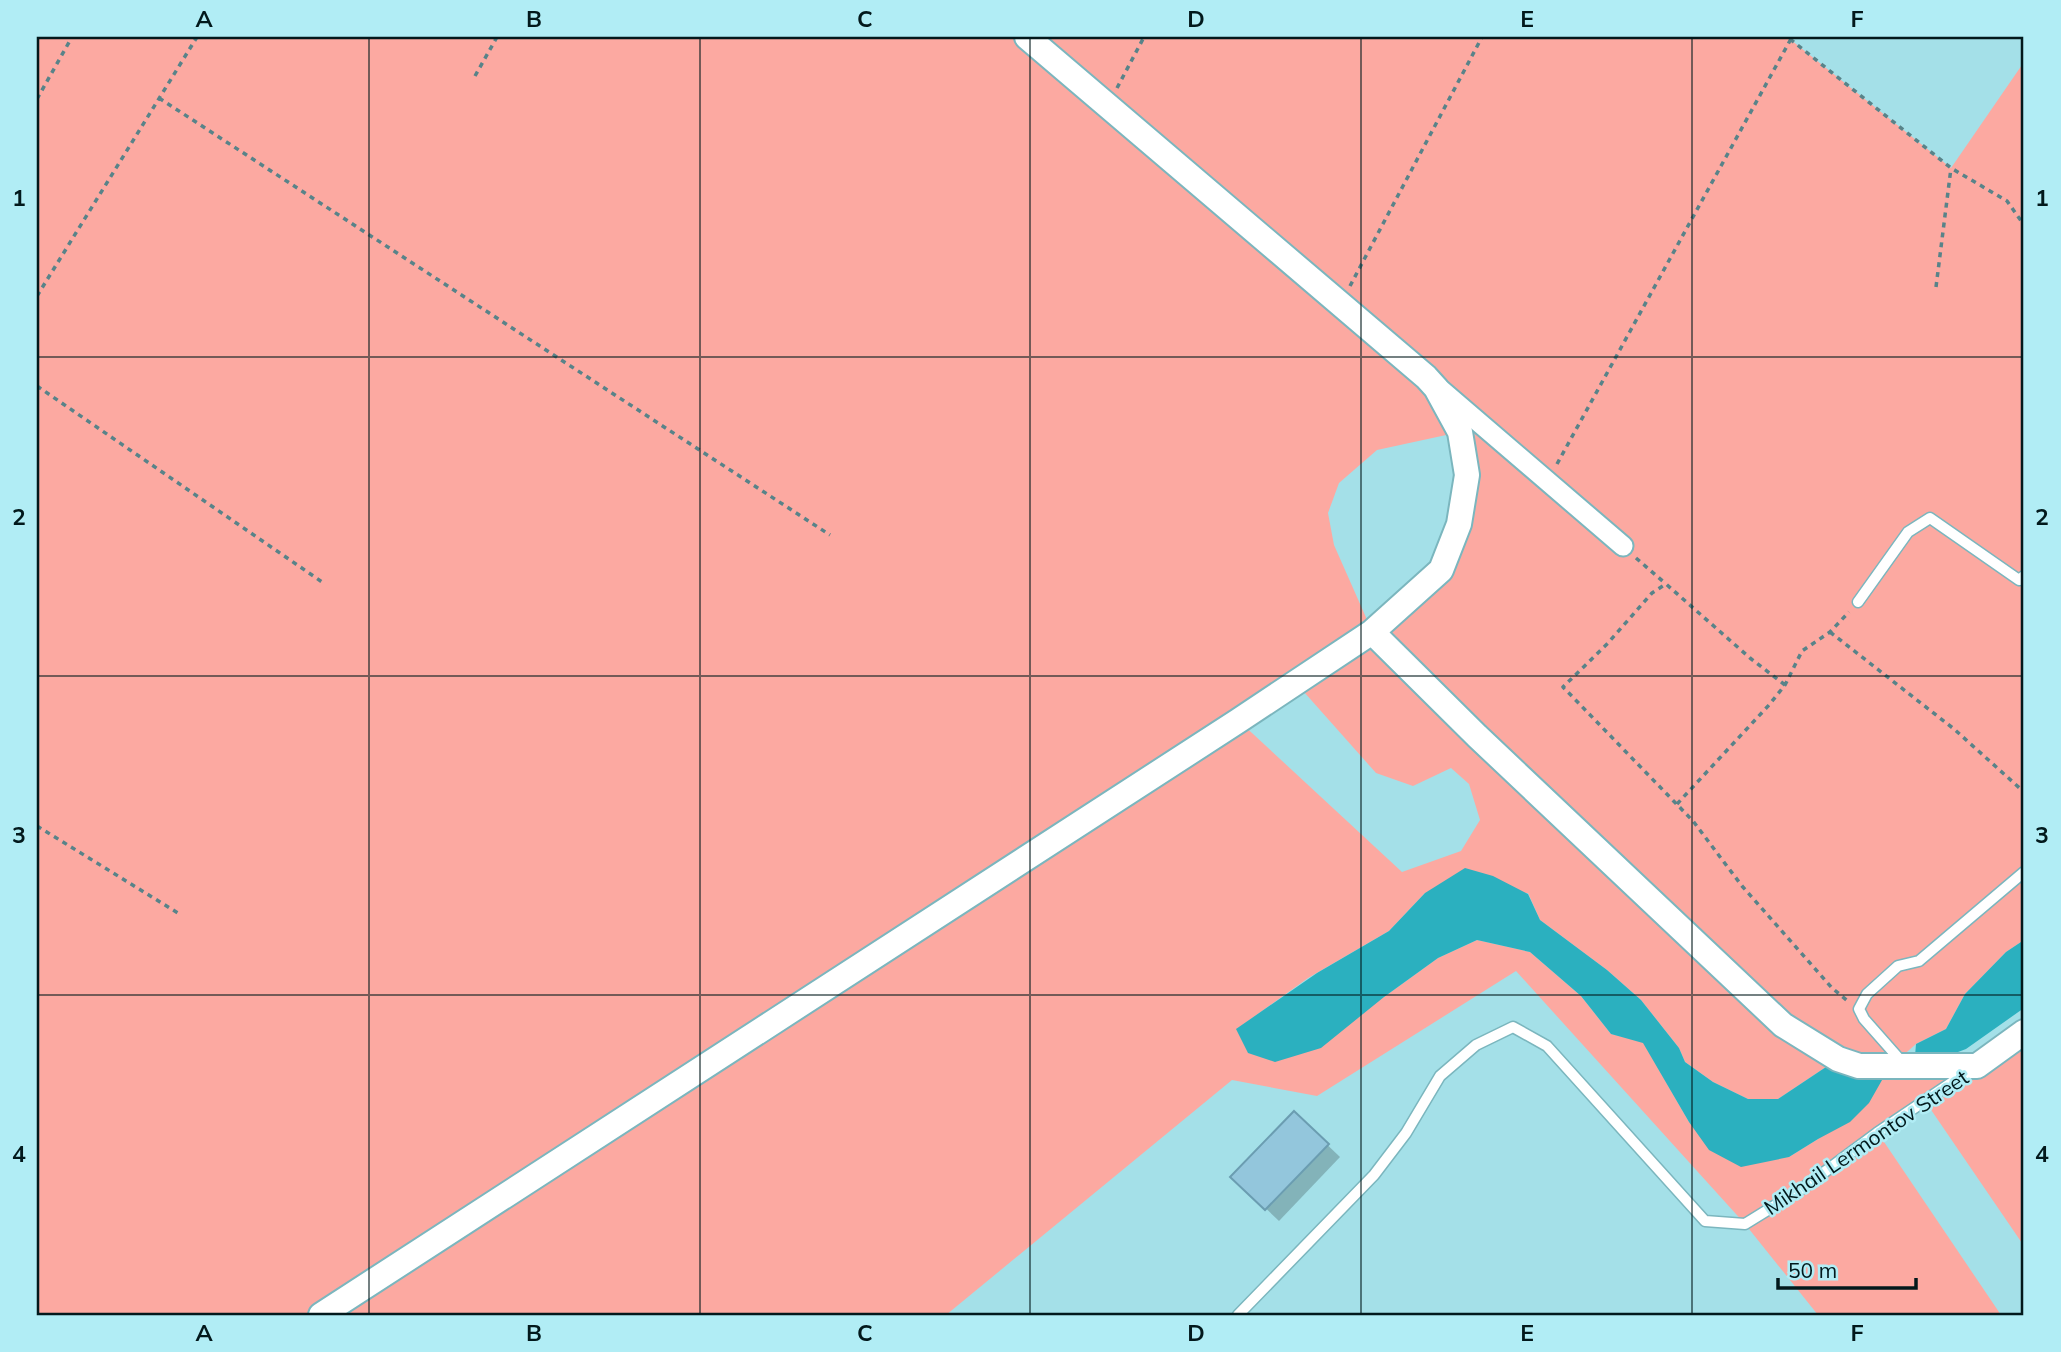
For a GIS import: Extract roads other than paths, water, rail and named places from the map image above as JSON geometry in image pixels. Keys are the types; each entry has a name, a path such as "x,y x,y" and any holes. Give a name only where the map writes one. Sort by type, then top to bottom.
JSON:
{"street":[{"path":"1027,37 1623,547"},
{"path":"321,1315 1372,632 1441,570 1459,524 1467,475 1460,432 1436,388 1426,377"},
{"path":"1372,632 1477,736 1783,1026 1838,1059 1859,1066 1978,1066"},
{"name":"Mikhail Lermontov Street","path":"1978,1066 2024,1032"}],"lane":[{"path":"1858,602 1908,532 1930,518 2019,580 2024,576"},
{"path":"1906,1066 1864,1019 1859,1009 1867,994 1898,966 1919,961 2024,872"},
{"name":"Mikhail Lermontov Street","path":"1238,1315 1374,1175 1406,1133 1440,1076 1476,1045 1513,1027 1547,1046 1705,1221 1745,1224 1803,1188 1877,1133 1978,1066"}],"water":[{"path":"1465,868 1493,876 1528,894 1540,920 1607,970 1641,1000 1679,1048 1685,1062 1713,1082 1748,1099 1778,1099 1838,1059 1890,1066 1869,1103 1850,1122 1789,1157 1741,1167 1709,1150 1689,1122 1643,1043 1611,1034 1581,996 1530,952 1477,940 1438,958 1321,1048 1275,1062 1248,1053 1236,1029 1317,973 1389,931 1425,893"},
{"path":"2024,940 2024,1008 1966,1049 1942,1058 1915,1056 1916,1044 1946,1029 1965,994 2006,952"}]}
